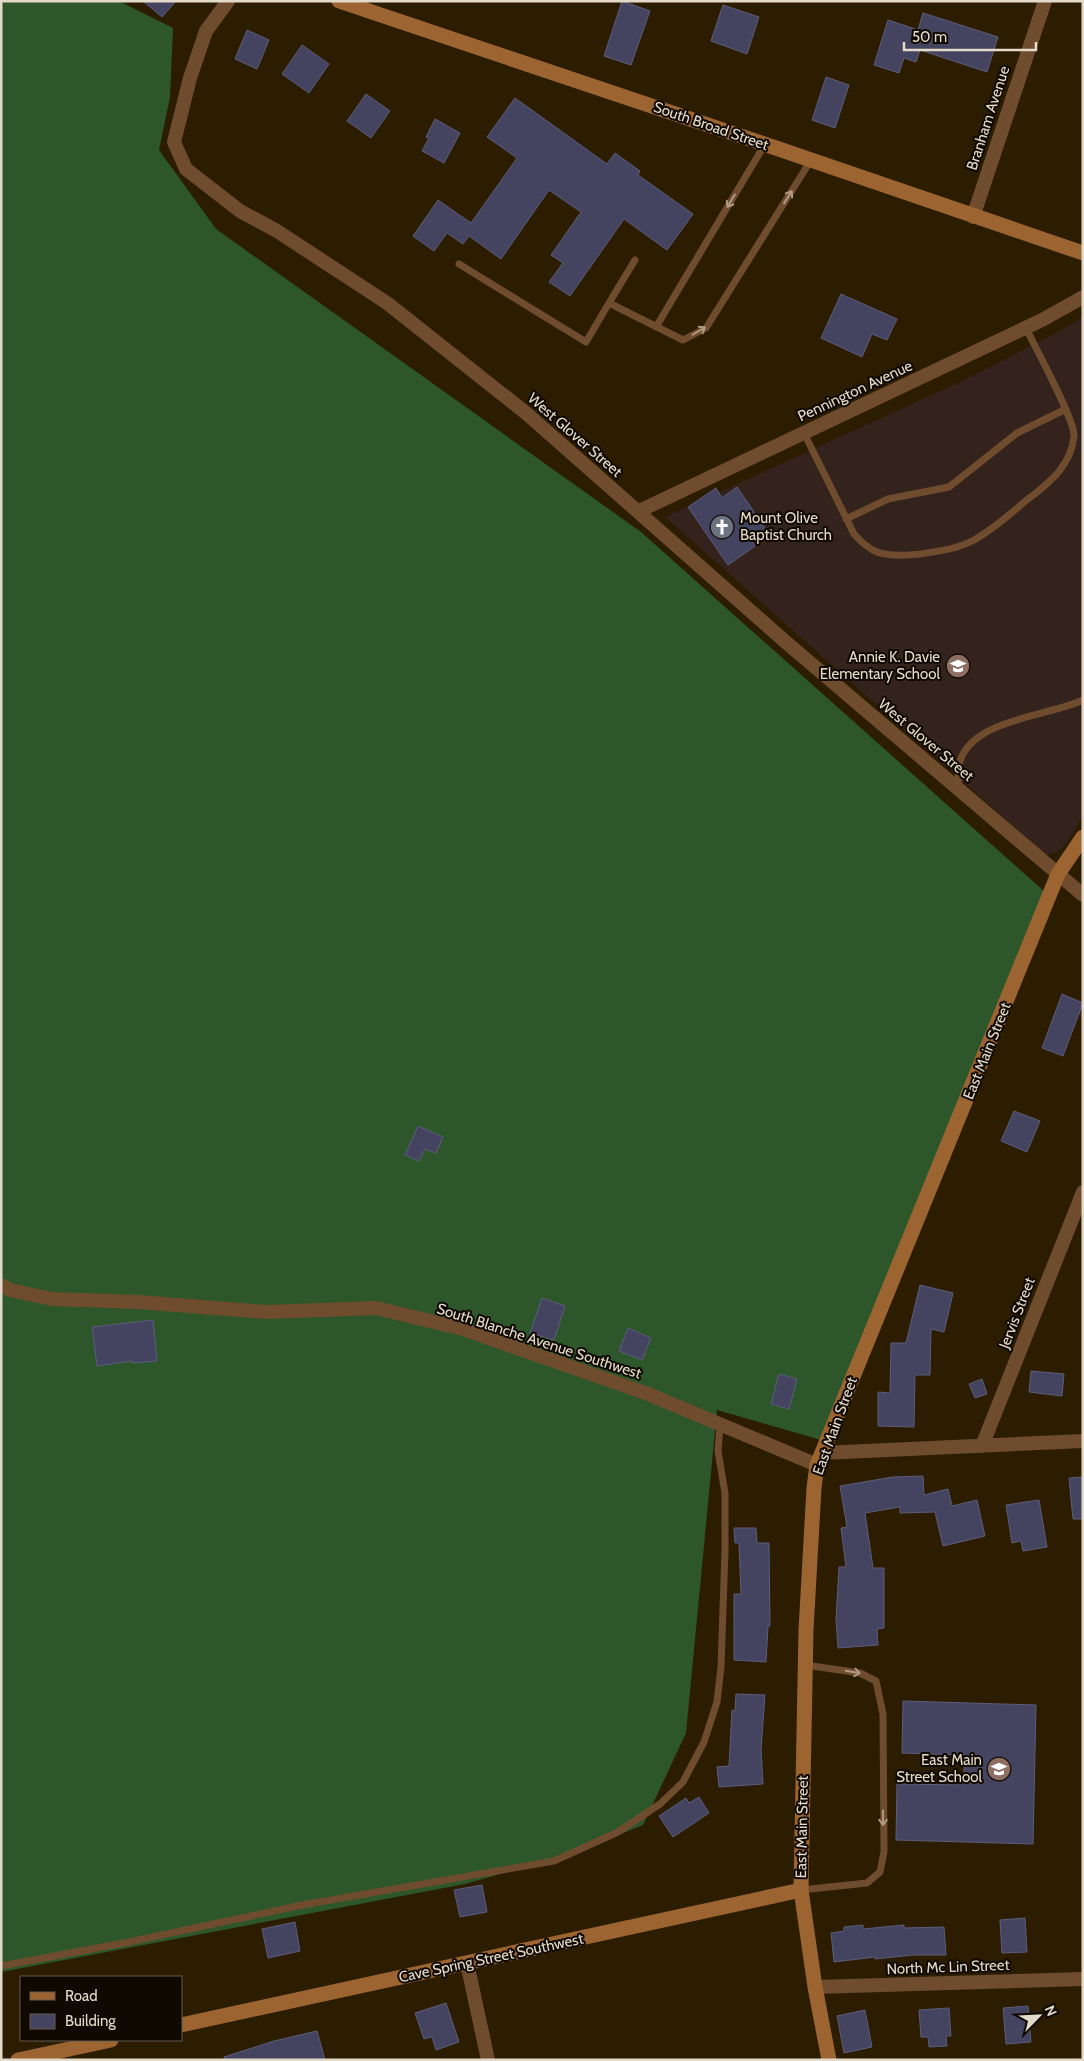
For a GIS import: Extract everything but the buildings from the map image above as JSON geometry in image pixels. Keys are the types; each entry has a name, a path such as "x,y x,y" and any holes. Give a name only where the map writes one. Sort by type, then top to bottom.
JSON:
{"main road":[{"name":"South Broad Street","path":"339,1 765,144 1083,254"},
{"name":"East Main Street","path":"829,2060 815,1987 801,1890 805,1665 814,1488 820,1459 1058,874 1083,836"},
{"name":"Cave Spring Street Southwest","path":"182,2025 801,1890"},
{"path":"18,2060 106,2041"}],"street":[{"name":"West Glover Street","path":"228,1 206,31 190,78 174,142 186,169 240,211 277,231 387,303 526,413 788,644 1083,895"},
{"name":"Branham Avenue","path":"973,217 1045,1"},
{"name":"Pennington Avenue","path":"639,512 1026,328 1083,297"},
{"name":"Jervis Street","path":"982,1446 1083,1192"},
{"name":"South Blanche Avenue Southwest","path":"1,1285 10,1290 52,1299 267,1312 376,1308 463,1329 648,1394 720,1426 820,1459"},
{"path":"820,1459 982,1446 1083,1441"},
{"path":"467,1963 488,2060"},
{"name":"North Mc Lin Street","path":"815,1987 1083,1979"}],"lane":[{"path":"656,327 765,144"},
{"path":"609,303 684,340 706,328 811,160"},
{"path":"459,264 586,342 635,260"},
{"path":"804,433 846,519 854,534 863,545 879,553 896,555 929,553 973,541 1053,480 1066,464 1074,433 1066,409 1026,328"},
{"path":"846,519 888,498 949,487 1017,433 1066,409"},
{"path":"959,789 959,765 968,745 980,734 1083,700"},
{"path":"1,1966 129,1942 302,1905 554,1861 618,1832 660,1804 683,1782 704,1742 717,1702 721,1667 725,1551 725,1493 718,1451 720,1426"},
{"path":"801,1890 866,1883 880,1872 884,1852 883,1714 876,1680 860,1672 805,1665"}],"shaded area":[{"name":"Annie K. Davie Elementary School","path":"1083,317 1083,815 1067,842 1059,851 1046,855 665,517 962,381 1056,333"}],"green space":[{"path":"1,1 119,1 173,28 170,97 159,150 216,229 641,532 1046,893 821,1440 717,1410 686,1733 643,1825 574,1853 465,1884 1,1972"}],"place":[{"name":"Mount Olive Baptist Church","path":"722,527"},
{"name":"Annie K. Davie Elementary School","path":"958,666"},
{"name":"East Main Street School","path":"999,1769"}]}
